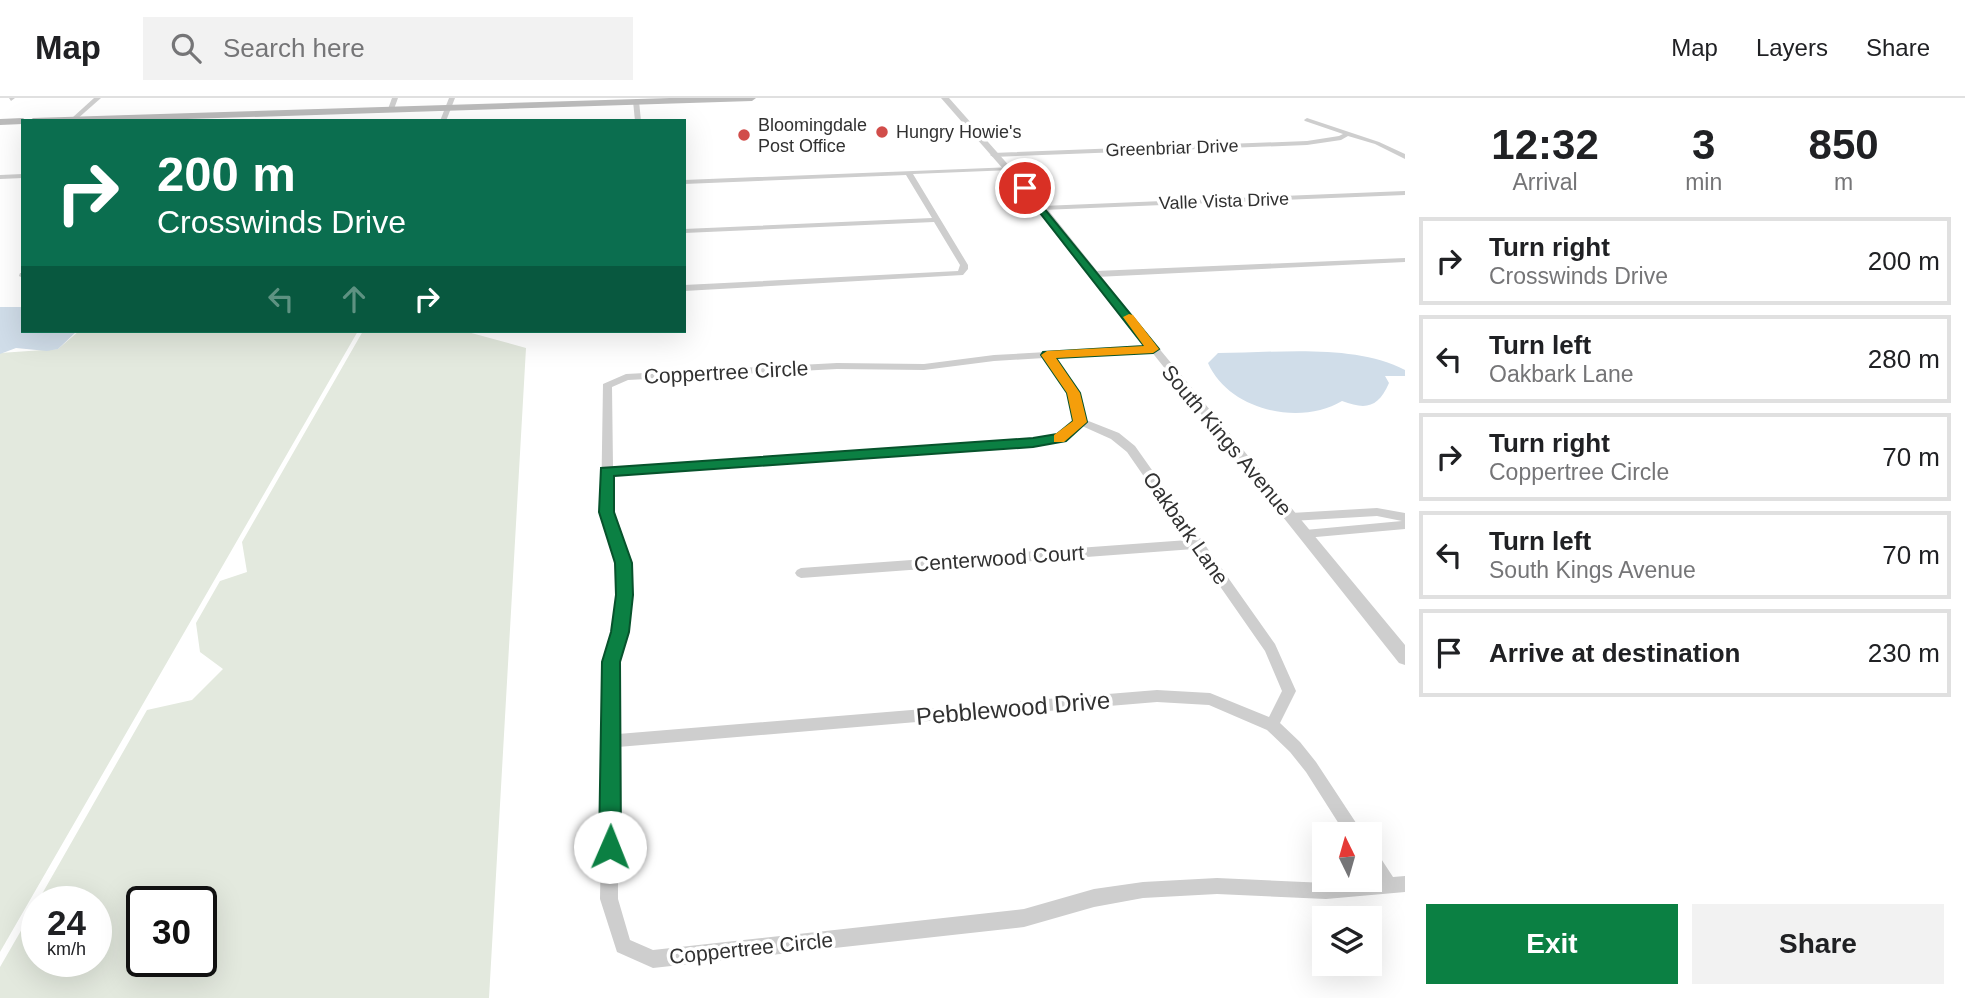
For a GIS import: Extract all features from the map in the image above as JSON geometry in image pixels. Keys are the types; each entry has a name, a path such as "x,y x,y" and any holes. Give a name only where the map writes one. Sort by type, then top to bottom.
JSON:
{"main road":[{"path":"117,119 391,109 451,102 482,106 752,98"},
{"path":"0,122 21,121"}],"street":[{"path":"74,119 98,98"},
{"path":"391,109 396,98"},
{"name":"South Kings Avenue","path":"945,98 998,155"},
{"name":"South Kings Avenue","path":"958,98 1009,169 1405,657"},
{"path":"636,101 638,119"},
{"path":"444,119 451,102"},
{"path":"1307,120 1405,156"},
{"name":"Greenbriar Drive","path":"998,155 1307,143 1341,138 1348,133"},
{"path":"686,182 1009,169"},
{"path":"686,288 951,276 963,272 964,265 909,174"},
{"path":"0,177 21,176"},
{"name":"Valle Vista Drive","path":"1042,208 1405,194"},
{"path":"686,231 937,220"},
{"path":"1096,274 1405,260"},
{"name":"Coppertree Circle","path":"1153,349 1047,355 924,367 837,366 626,377 607,386 607,512 624,563 625,595 620,632 611,662 609,899 623,946 653,959 1024,918 1094,898 1143,890 1217,886 1325,891 1397,885"},
{"path":"606,471 1033,443 1061,438 1081,422 1073,393 1047,355"},
{"name":"Oakbark Lane","path":"1081,422 1115,436 1131,449 1270,648 1289,691 1272,725"},
{"path":"1291,517 1377,513 1405,517"},
{"path":"1305,534 1405,525"},
{"name":"Centerwood Court","path":"801,573 1197,544"},
{"name":"Pebblewood Drive","path":"612,741 1157,696 1210,699 1272,725 1311,767 1347,822"},
{"path":"1382,869 1397,885"}],"shaded area":[{"path":"0,307 21,307 21,333 75,333 58,349 47,351 16,348 0,354"},
{"path":"77,333 357,333 38,886 21,886 21,916 0,952 0,353 58,349"},
{"path":"362,333 471,333 526,348 489,998 0,998 0,967 21,931 21,977 112,977 112,886 47,886 147,710 192,700 223,669 200,652 196,623 220,581 247,572 242,542"},
{"path":"1218,353 1338,353 1385,362 1405,370 1405,376 1385,376 1389,383 1385,391 1370,405 1358,406 1342,401 1325,409 1287,413 1249,403 1232,393 1218,379 1208,363"}],"slow traffic":[{"path":"1059,438 1081,422 1073,393 1047,355 1153,349 1129,317"}],"place":[{"name":"Hungry Howie's","path":"882,132"},
{"name":"Bloomingdale Post Office","path":"744,135"}],"route":[{"path":"610,847 611,662 620,632 625,595 624,563 607,512 606,471 1033,443 1061,438 1081,422 1073,393 1047,355 1153,349 1025,188"}]}
